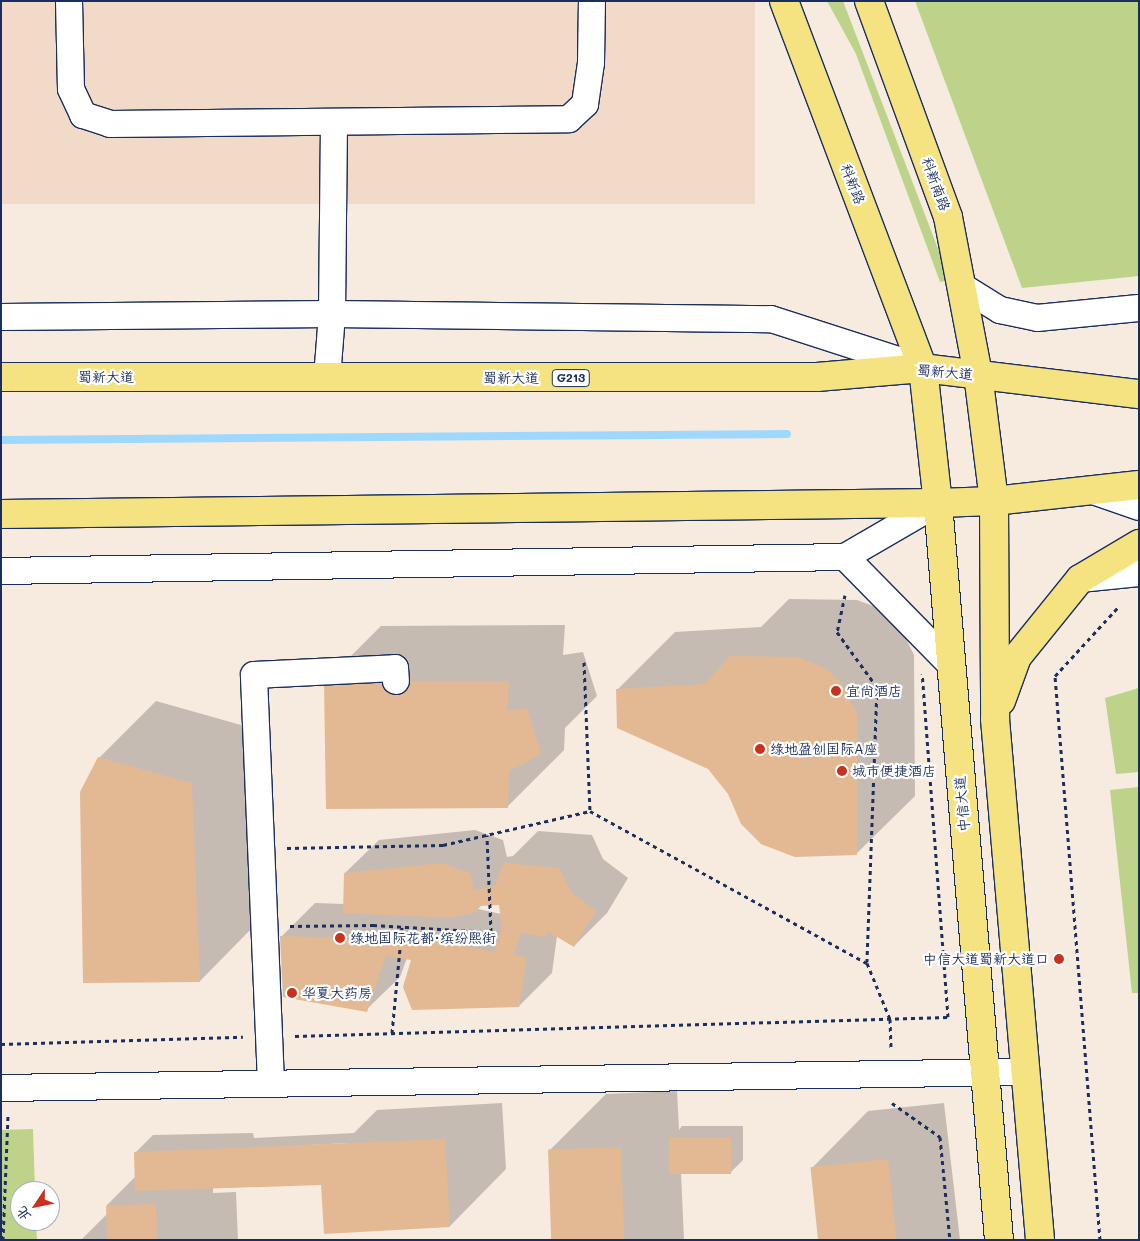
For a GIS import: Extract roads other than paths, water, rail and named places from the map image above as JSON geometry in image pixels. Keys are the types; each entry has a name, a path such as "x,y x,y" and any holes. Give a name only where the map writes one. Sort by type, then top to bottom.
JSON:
{"main road":[{"name":"科新路","path":"784,1 923,368"},
{"name":"科新南路","path":"869,1 948,217 963,287 978,374"},
{"name":"蜀新大道","path":"1,377 817,377 923,368 1139,394"},
{"name":"中信大道","path":"923,368 938,503 983,1071 999,1240"},
{"path":"978,374 994,501 995,719 1040,1240"},
{"path":"1,514 938,503 994,501 1139,485"},
{"path":"995,719 1017,657 1080,579 1139,544"}],"street":[{"path":"69,1 71,89 83,115 110,124 569,119 586,104 591,63 592,1"},
{"path":"327,378 332,314 334,122"},
{"path":"963,287 1000,310 1037,318 1139,308"},
{"path":"1,317 332,314 771,319 923,368"},
{"path":"1102,390 1139,383"},
{"path":"1090,490 1139,507"},
{"path":"1,571 845,557 938,503"},
{"path":"845,557 951,665"},
{"path":"1080,579 1139,573"},
{"path":"271,1083 254,675 395,668 396,681"},
{"path":"1,1088 983,1071 1025,1072"}],"waterway":[{"path":"1,440 787,434"}],"place":[{"name":"宜尚酒店","path":"836,691"},
{"name":"绿地盈创国际A座","path":"760,749"},
{"name":"城市便捷酒店","path":"842,771"},
{"name":"绿地国际花都·缤纷熙街","path":"340,938"},
{"name":"中信大道蜀新大道口","path":"1059,959"},
{"name":"华夏大药房","path":"292,993"}]}
